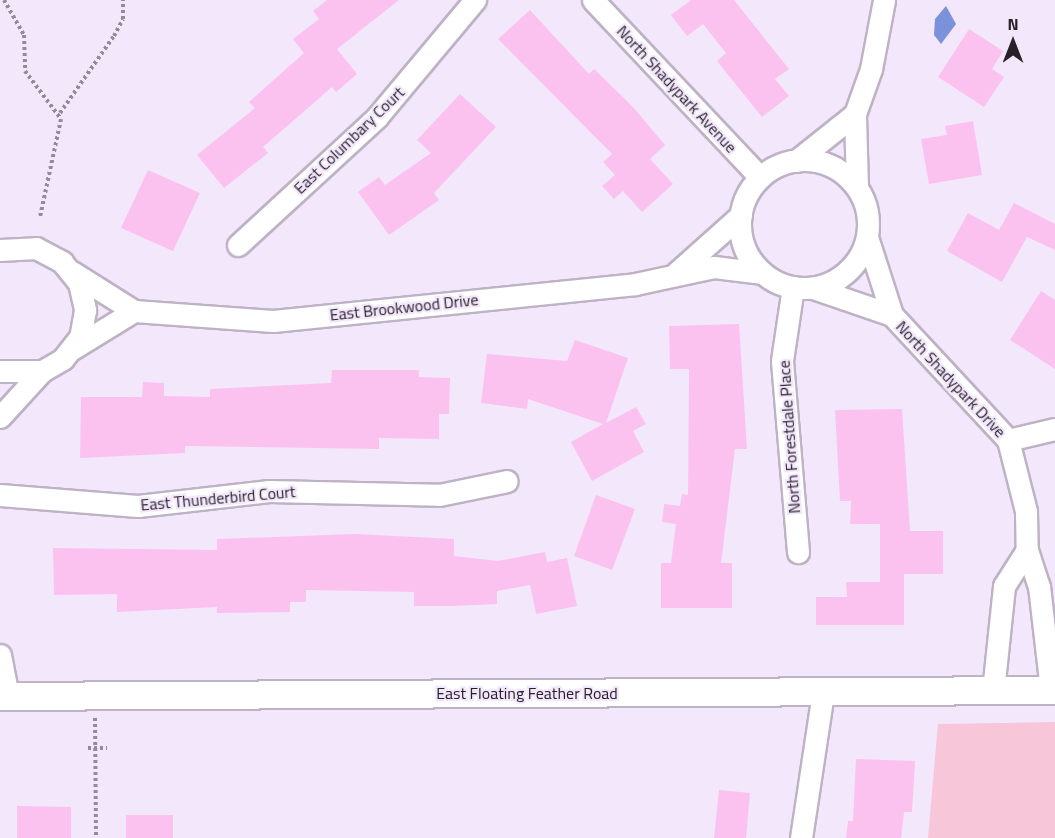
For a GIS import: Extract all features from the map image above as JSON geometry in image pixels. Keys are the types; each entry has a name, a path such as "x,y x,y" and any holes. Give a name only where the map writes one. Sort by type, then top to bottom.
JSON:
{"main road":[{"name":"East Floating Feather Road","path":"4,696 1053,690"}],"street":[{"name":"East Columbary Court","path":"238,245 377,117 475,0"},
{"name":"North Shadypark Avenue","path":"593,0 760,177"},
{"path":"855,114 796,161 760,177 741,215 749,257 763,273 803,288 848,271 867,237 867,211 857,187 855,114 871,69 884,0"},
{"path":"796,161 830,165 857,187"},
{"name":"East Brookwood Drive","path":"674,275 741,215"},
{"name":"North Shadypark Drive","path":"867,237 892,315 1008,440 1026,511 1027,550 1039,586 1053,690"},
{"name":"East Brookwood Drive","path":"0,250 36,248 134,311 273,321 635,284 714,267 763,273"},
{"path":"72,272 85,310 72,349"},
{"name":"North Shadypark Drive","path":"803,288 892,315"},
{"name":"North Forestdale Place","path":"798,552 782,362 803,288"},
{"path":"0,417 42,371 72,349 134,311"},
{"path":"0,371 42,371"},
{"path":"1008,440 1055,429"},
{"name":"East Thunderbird Court","path":"0,495 138,506 268,491 439,495 507,481"},
{"path":"993,691 1004,585 1027,550"},
{"path":"0,655 4,696"},
{"path":"801,838 823,692"}],"path":[{"path":"4,0 25,44 25,71 60,113"},
{"path":"39,217 60,113 114,36 122,12 122,1"},
{"path":"95,718 96,838"},
{"path":"88,748 107,748"}],"shaded area":[{"path":"1055,722 1055,838 928,838 938,724"}],"water":[{"path":"946,6 956,24 941,44 934,35 935,19"}],"building":[{"path":"327,0 399,0 337,49 357,74 336,92 332,87 263,147 268,153 224,188 197,155 255,108 249,102 304,53 293,39 319,19 313,11"},
{"path":"691,0 734,0 789,69 775,79 789,96 762,117 717,61 726,53 703,24 687,36 671,15"},
{"path":"530,10 589,74 594,69 633,107 665,145 650,159 673,184 642,212 623,191 614,199 602,186 615,175 603,162 612,154 498,39"},
{"path":"969,29 1003,51 992,69 1004,77 984,107 938,77"},
{"path":"460,94 496,127 434,193 439,200 389,235 358,192 379,177 385,185 431,153 417,140"},
{"path":"973,121 982,175 929,184 921,139 947,135 945,126"},
{"path":"148,170 200,193 173,251 121,228"},
{"path":"1014,203 1055,224 1055,250 1027,237 1002,282 947,251 968,213 999,230"},
{"path":"1041,291 1055,300 1055,369 1010,340"},
{"path":"739,324 747,449 735,449 721,563 732,563 732,608 661,608 661,563 671,563 676,524 662,522 664,504 680,506 682,494 688,495 689,369 670,369 669,326"},
{"path":"575,340 628,358 606,423 636,407 646,424 633,431 644,452 592,481 571,442 603,424 528,399 527,409 481,403 487,354 567,361"},
{"path":"332,370 419,370 419,377 450,378 449,414 439,414 439,439 379,438 379,449 185,446 185,453 80,458 81,397 142,397 143,382 164,383 164,396 210,397 210,389 331,383"},
{"path":"902,409 910,531 943,531 943,574 904,574 904,625 816,625 816,597 847,597 846,582 880,582 880,524 850,524 851,501 840,501 835,410"},
{"path":"596,495 635,509 612,570 574,556"},
{"path":"355,534 454,539 454,556 498,561 545,552 547,562 567,558 577,606 536,614 530,585 497,591 497,604 454,606 414,606 414,592 306,590 306,602 290,602 290,612 217,613 217,607 117,612 117,594 54,595 53,548 217,550 217,539"},
{"path":"856,759 915,761 912,812 904,812 901,838 846,838 848,821 853,821"},
{"path":"719,790 750,793 746,838 714,838"},
{"path":"17,806 71,807 71,838 17,838"},
{"path":"126,815 173,815 173,838 126,838"}]}
